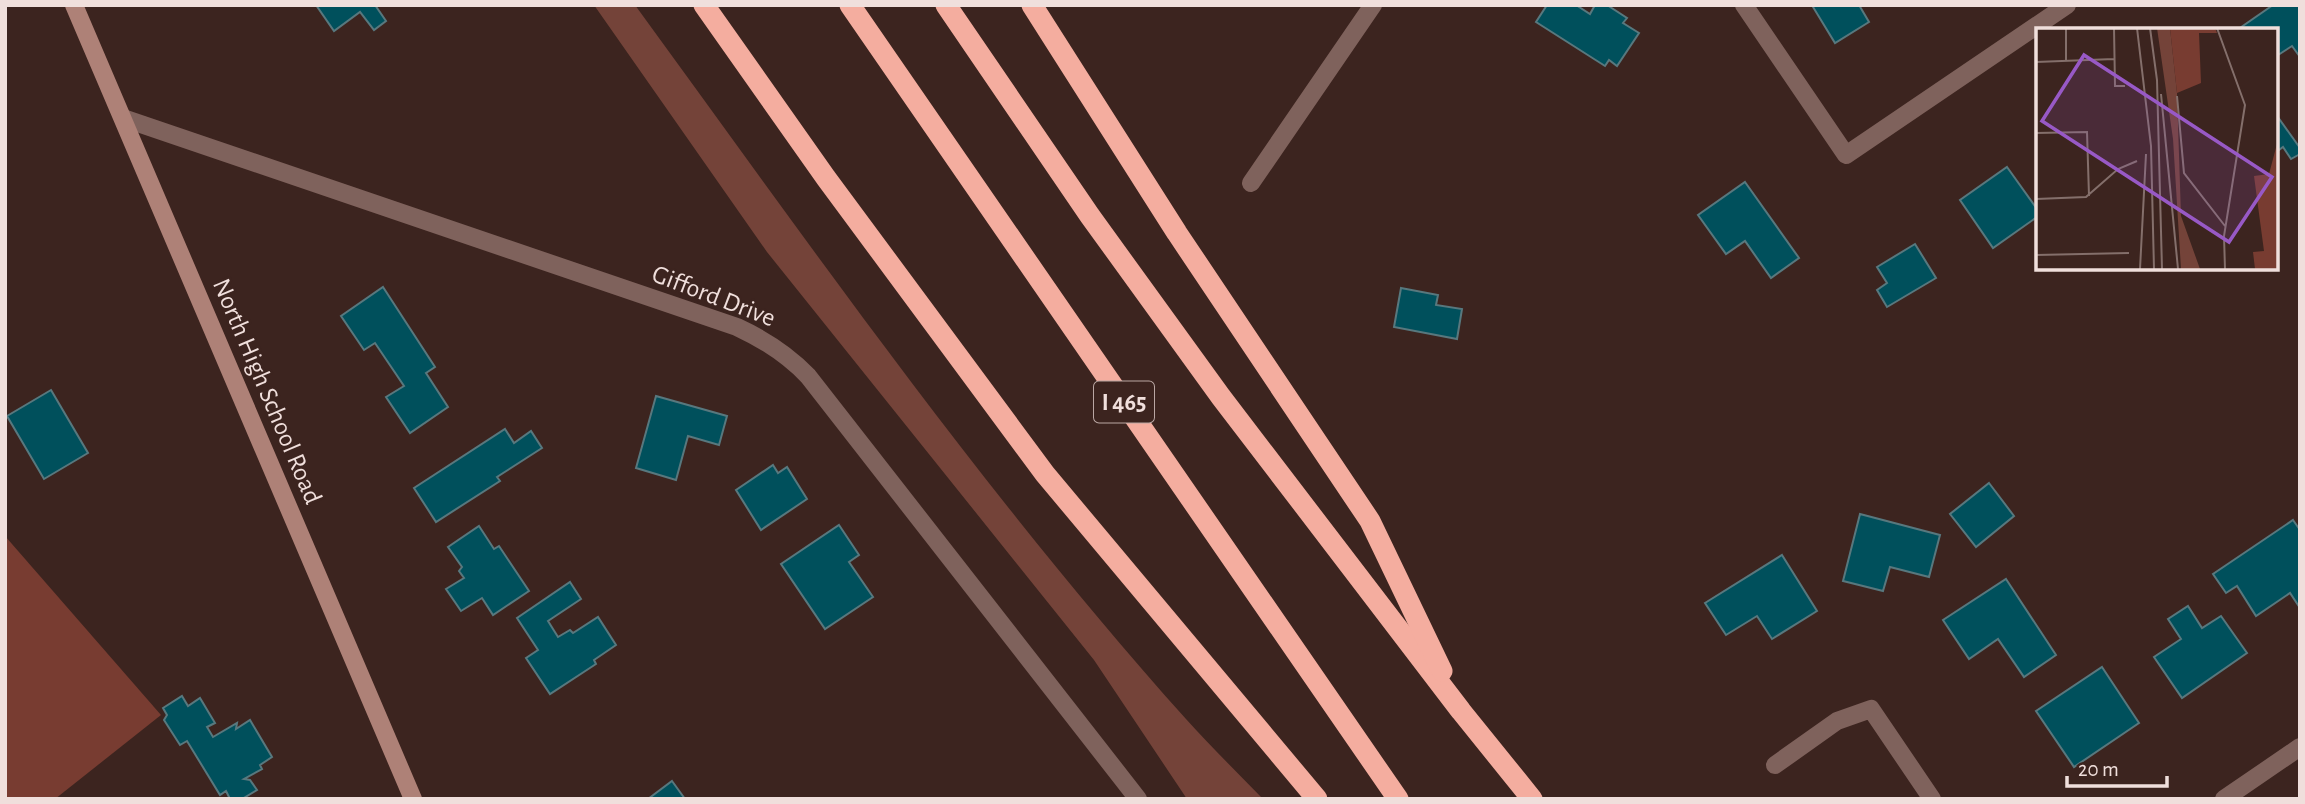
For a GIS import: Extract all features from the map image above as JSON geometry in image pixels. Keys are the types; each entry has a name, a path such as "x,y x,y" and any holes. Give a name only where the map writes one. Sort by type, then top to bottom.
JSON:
{"highway":[{"path":"704,5 826,178 1045,474 1317,799"},
{"name":"I 465","path":"850,5 1398,799"},
{"path":"946,5 1090,216 1213,386 1461,711 1532,799"},
{"path":"1032,5 1177,233 1370,521 1461,711"}],"street":[{"name":"North High School Road","path":"74,5 413,799"},
{"path":"1251,183 1373,5"},
{"path":"1744,5 1846,155 2067,5"},
{"name":"Gifford Drive","path":"123,118 737,327 776,347 808,376 1138,799"},
{"path":"1775,765 1838,722 1871,709 1932,799"},
{"path":"2224,799 2300,747"}],"shaded area":[{"path":"594,5 635,5 834,279 970,459 1112,634 1195,729 1263,799 1187,799 1094,660 767,252"},
{"path":"5,536 161,715 55,799 5,799"}],"building":[{"path":"316,5 375,5 386,21 374,30 360,12 334,31"},
{"path":"1547,5 1576,5 1590,14 1595,5 1607,5 1627,18 1623,23 1639,33 1617,66 1609,60 1605,66 1536,22"},
{"path":"1859,5 1869,22 1835,43 1813,7"},
{"path":"2273,5 2300,5 2300,57 2292,46 2277,56 2277,28 2240,28"},
{"path":"2277,116 2300,148 2300,154 2291,159 2283,147 2277,152"},
{"path":"2007,167 2036,208 2036,218 1993,248 1960,200"},
{"path":"1745,182 1799,258 1771,278 1745,241 1726,254 1698,215"},
{"path":"1915,244 1936,278 1887,307 1877,290 1887,283 1877,267"},
{"path":"383,287 435,367 426,373 448,407 410,433 386,397 404,386 375,343 364,350 341,316"},
{"path":"1401,288 1438,295 1436,305 1462,309 1457,339 1394,327"},
{"path":"51,390 88,453 44,479 7,416"},
{"path":"656,396 727,416 719,445 688,436 676,480 636,468"},
{"path":"505,429 514,443 531,431 542,448 497,477 500,481 436,522 414,488"},
{"path":"773,465 778,473 787,467 807,499 761,530 736,490"},
{"path":"1989,483 2014,516 1976,547 1950,514"},
{"path":"1860,514 1940,535 1929,577 1890,567 1883,591 1843,581"},
{"path":"2293,520 2300,530 2300,608 2290,593 2256,616 2237,586 2226,593 2213,574"},
{"path":"839,525 859,555 849,562 873,597 825,629 781,564"},
{"path":"479,526 494,549 499,546 529,591 493,615 482,598 461,611 446,589 464,578 459,571 462,567 448,547"},
{"path":"1782,555 1817,611 1772,639 1757,616 1726,635 1705,603"},
{"path":"2006,579 2056,655 2024,677 1998,639 1969,659 1943,620"},
{"path":"570,582 581,599 548,621 558,637 570,630 573,633 598,617 616,645 594,660 596,664 550,694 526,658 538,650 517,618"},
{"path":"2188,606 2202,628 2221,616 2247,653 2182,698 2154,657 2181,639 2168,619"},
{"path":"2102,667 2139,723 2074,767 2036,711"},
{"path":"182,696 188,706 200,698 215,723 207,727 213,737 237,723 236,729 250,720 272,757 260,765 262,769 244,779 250,780 257,790 242,799 230,799 226,791 220,795 187,741 180,745 164,720 167,715 163,708"},
{"path":"672,781 685,799 648,799"}]}
